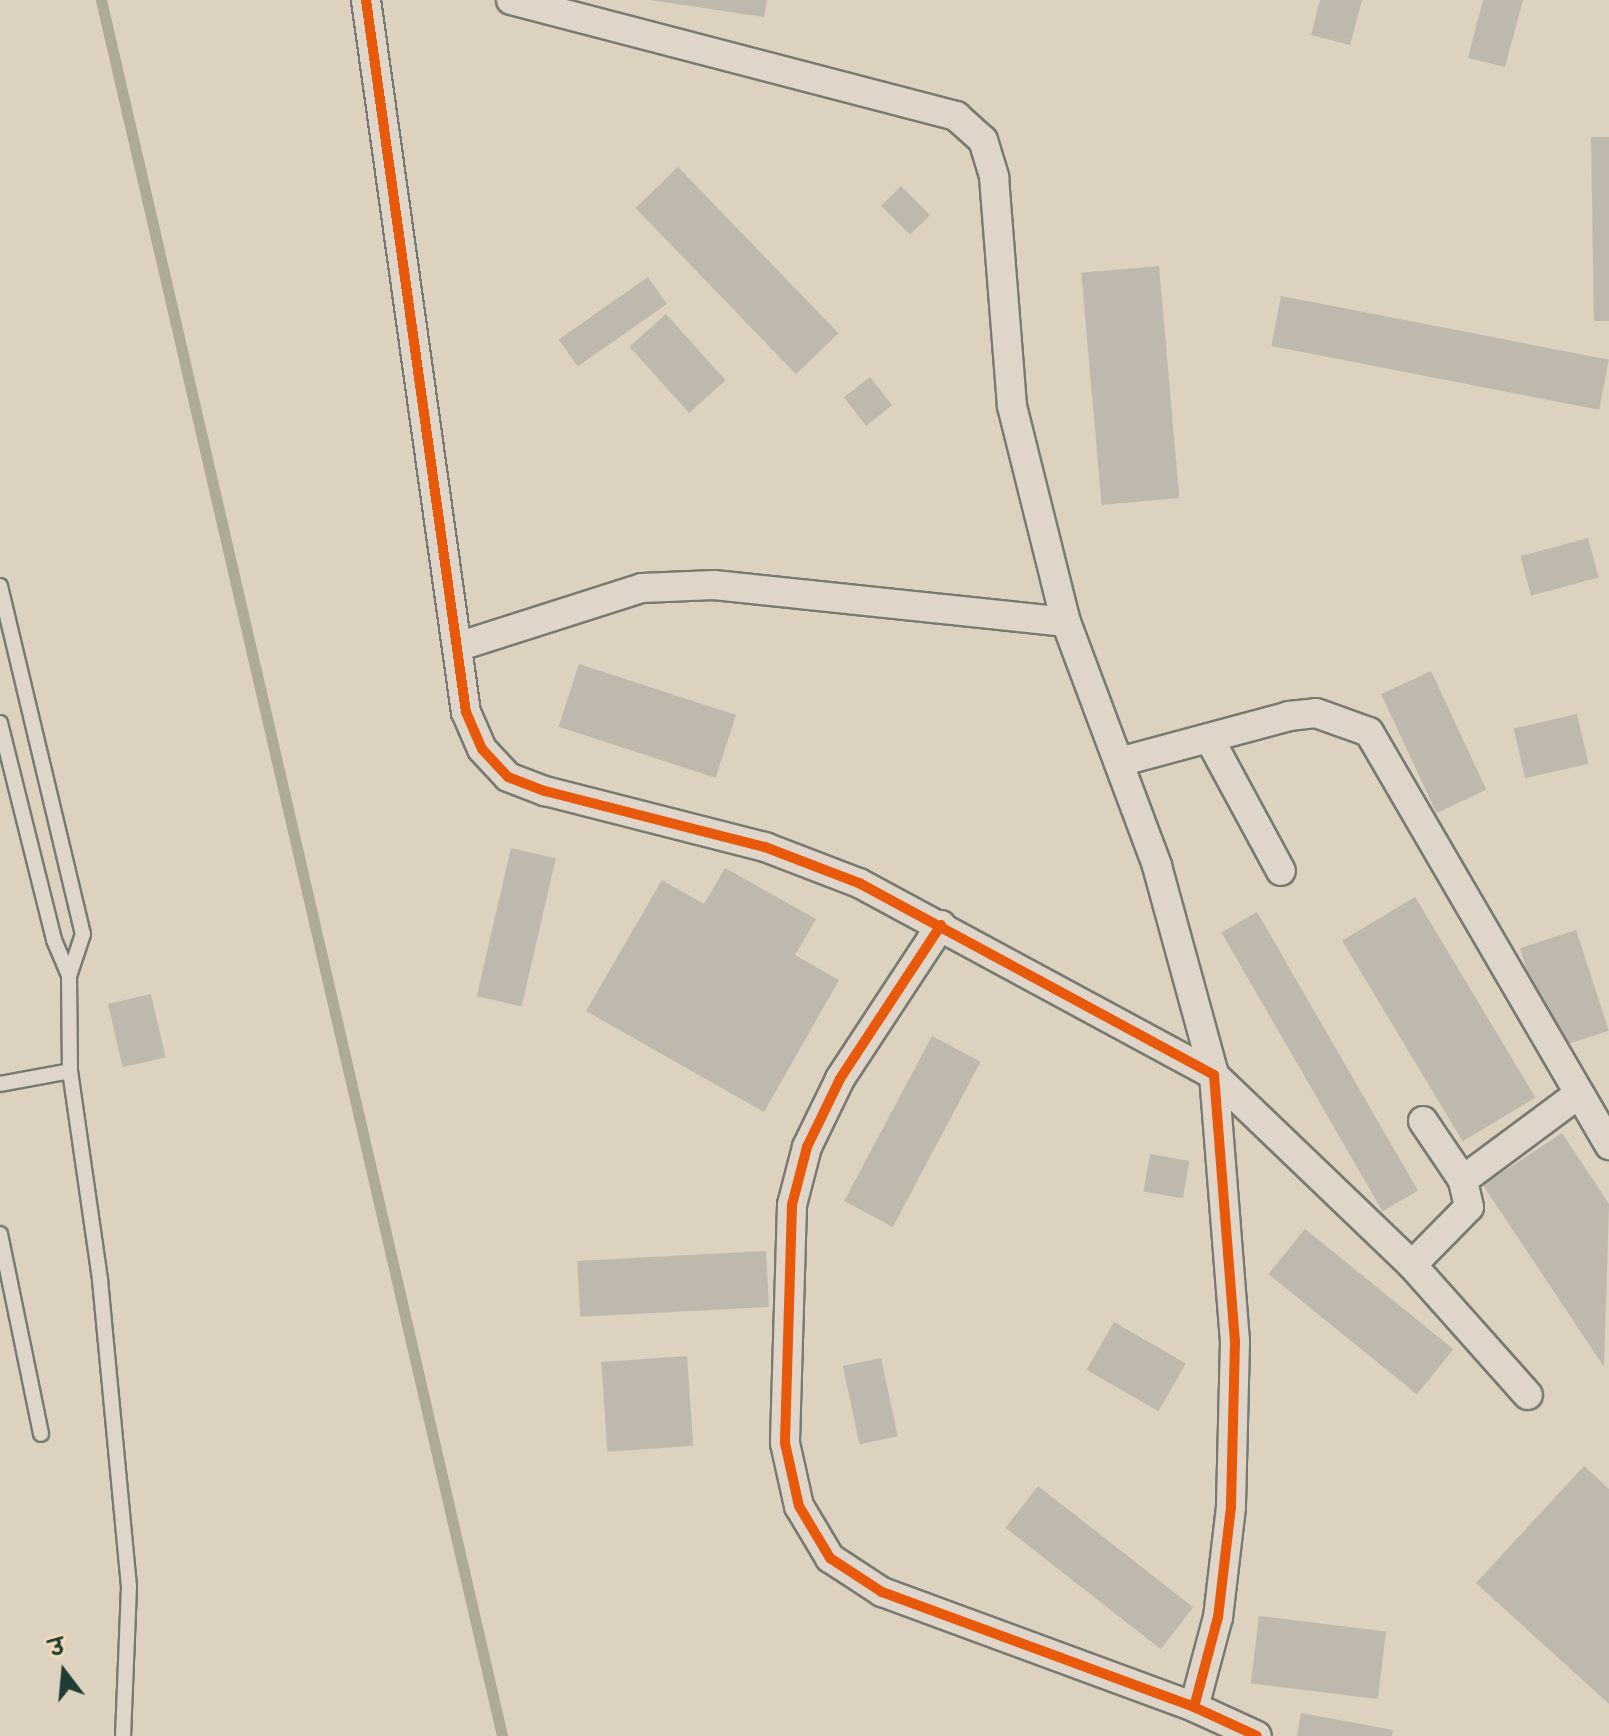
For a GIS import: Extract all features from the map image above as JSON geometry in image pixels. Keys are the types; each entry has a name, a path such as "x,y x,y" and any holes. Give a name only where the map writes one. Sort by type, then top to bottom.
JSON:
{"street":[{"path":"366,0 466,712 482,749 508,777 765,847 941,925 1214,1075 1412,1265 1528,1395"},
{"path":"511,0 956,116 983,140 994,177 1012,406 1066,622 1157,866 1214,1075 1235,1341 1231,1507 1218,1617 1194,1707"},
{"path":"457,647 642,588 714,585 1066,622"},
{"path":"1119,762 1316,713 1369,732 1609,1145"},
{"path":"1209,738 1281,871"},
{"path":"941,925 840,1079 807,1147 792,1205 785,1443 799,1506 830,1558 882,1592 1194,1707 1257,1736"},
{"path":"1463,1180 1579,1094"},
{"path":"1412,1265 1469,1207 1463,1180 1423,1121"}],"lane":[{"path":"1,592 83,934 69,976 70,1071 100,1280 129,1587 123,1736"},
{"path":"0,723 54,940 69,976"},
{"path":"0,1084 70,1071"},
{"path":"0,1234 41,1434"}],"building":[{"path":"650,0 767,0 764,17"},
{"path":"1320,0 1362,0 1350,45 1311,35"},
{"path":"1483,0 1523,0 1505,67 1468,58"},
{"path":"1591,137 1609,137 1609,321 1594,321"},
{"path":"678,167 838,333 796,374 636,208"},
{"path":"901,186 930,215 910,235 881,206"},
{"path":"1159,266 1179,498 1102,505 1081,273"},
{"path":"648,277 667,304 578,367 559,340"},
{"path":"1281,296 1609,360 1599,410 1271,346"},
{"path":"666,314 726,380 689,413 630,347"},
{"path":"870,377 892,405 866,426 844,397"},
{"path":"1588,538 1599,578 1531,596 1520,556"},
{"path":"579,664 736,715 716,778 559,727"},
{"path":"1431,671 1486,790 1437,813 1381,694"},
{"path":"1577,714 1588,764 1525,778 1514,729"},
{"path":"511,848 556,858 522,1006 477,996"},
{"path":"725,868 816,919 795,955 839,980 764,1112 586,1011 662,880 704,904"},
{"path":"1415,897 1536,1098 1463,1141 1342,941"},
{"path":"1257,912 1418,1191 1382,1211 1221,932"},
{"path":"1576,930 1609,1031 1553,1049 1520,948"},
{"path":"151,994 166,1057 123,1067 108,1004"},
{"path":"932,1036 981,1062 893,1227 844,1201"},
{"path":"1562,1133 1609,1204 1604,1367 1483,1185"},
{"path":"1150,1154 1189,1161 1183,1198 1143,1191"},
{"path":"1305,1229 1453,1349 1417,1394 1268,1274"},
{"path":"766,1251 769,1307 580,1317 577,1261"},
{"path":"1114,1322 1186,1364 1158,1411 1086,1370"},
{"path":"687,1356 693,1446 607,1452 601,1362"},
{"path":"881,1358 898,1436 859,1444 843,1366"},
{"path":"1584,1466 1609,1489 1609,1704 1476,1583"},
{"path":"1038,1486 1193,1607 1161,1649 1005,1528"},
{"path":"1259,1616 1386,1632 1378,1699 1251,1683"},
{"path":"1301,1713 1393,1730 1392,1736 1297,1736"}],"waterway":[{"path":"101,0 502,1736"}],"cycle path":[{"path":"366,0 466,712 482,749 508,777 545,791 765,847 859,883 1214,1075 1235,1341 1231,1507 1218,1617 1194,1707 1257,1736"},
{"path":"941,925 840,1079 807,1147 792,1205 785,1443 799,1506 830,1558 882,1592 1194,1707"}]}
